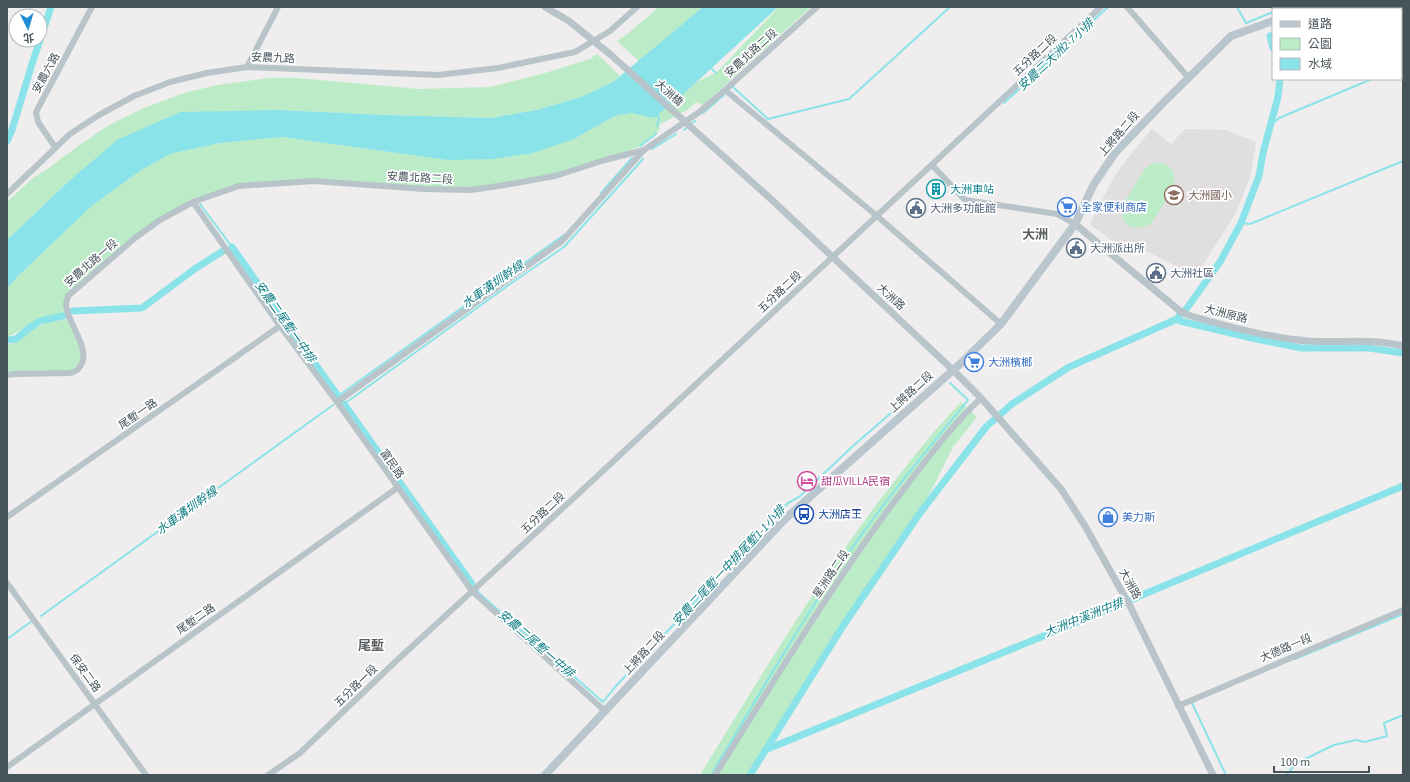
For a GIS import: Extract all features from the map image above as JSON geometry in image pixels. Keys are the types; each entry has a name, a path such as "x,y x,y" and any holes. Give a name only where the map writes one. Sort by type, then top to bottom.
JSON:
{"main road":[{"name":"上將路二段","path":"545,775 786,519 953,370 1001,324 1075,224 1094,184 1115,153 1188,77 1231,36 1272,21"}],"street":[{"name":"安農六路","path":"55,147 38,122 36,112 92,7"},
{"path":"247,67 278,7"},
{"name":"大洲橋","path":"545,7 569,21 611,55 773,202"},
{"name":"安農九路","path":"7,194 70,134 99,115 134,96 170,82 207,73 247,67 438,75 498,68 575,52 610,31 637,7"},
{"name":"安農北路二段","path":"193,202 239,186 314,181 424,189 471,190 505,186 555,176 605,160 644,150 698,113 817,7"},
{"name":"五分路二段","path":"472,591 1101,7"},
{"path":"1127,7 1188,77"},
{"path":"725,90 877,216 1001,324"},
{"path":"337,402 562,241 644,150"},
{"path":"932,165 965,200 1057,214 1075,224"},
{"name":"富民路","path":"193,202 280,326 337,402 472,591 605,711"},
{"name":"安農北路一段","path":"7,375 70,373 78,369 84,359 82,344 69,316 66,305 68,296 135,238 160,220 193,202"},
{"name":"大洲路","path":"773,202 953,370 992,410 1061,489 1078,515 1131,608 1213,775"},
{"name":"大洲原路","path":"1075,224 1188,316 1263,335 1306,341 1364,341 1403,346"},
{"name":"尾塹一路","path":"7,517 280,326"},
{"name":"星洲路二段","path":"715,775 813,619 866,540 929,456 981,398"},
{"name":"尾塹二路","path":"7,767 397,488"},
{"name":"保安二路","path":"7,583 146,775"},
{"name":"五分路一段","path":"268,775 300,753 394,662 472,591"},
{"name":"大德路一段","path":"1178,706 1403,610"}],"shaded area":[{"name":"大洲國小","path":"1152,129 1171,144 1185,129 1226,130 1256,142 1251,174 1236,213 1196,276 1138,247 1131,255 1090,224 1114,177"}],"green space":[{"path":"659,7 703,7 639,61 617,41"},
{"path":"779,7 811,7 703,105 696,102 689,109 659,125 660,129 643,145 605,160 555,176 471,190 314,181 239,186 193,202 160,220 68,296 68,312 49,316 32,323 10,336 7,335 7,288 94,204 143,169 170,154 220,143 282,137 447,160 574,139 615,116 631,113 654,118 698,81 716,73"},
{"path":"597,54 620,76 613,82 581,97 536,110 491,118 279,110 68,182 7,240 7,202 33,178 109,125 144,108 184,93 217,85 269,78 298,78 419,89 490,87 545,73 590,59"},
{"path":"1163,163 1170,167 1175,177 1174,186 1159,212 1150,224 1137,228 1131,227 1123,219 1122,206 1145,169 1151,164"},
{"path":"70,319 84,359 70,373 7,375 7,344 11,344 35,328 49,322"},
{"path":"961,402 977,417 953,447 920,513 843,626 750,775 700,775 785,638 852,538 917,452"}],"water":[{"path":"703,7 778,7 678,99 654,118 631,113 615,116 574,139 533,153 494,159 447,160 282,137 220,143 170,154 143,169 94,204 7,288 7,240 68,182 117,140 180,112 279,110 491,118 536,110 581,97 613,82"}],"waterway":[{"path":"7,141 12,130 51,7"},
{"path":"733,87 768,119 849,99 950,7"},
{"name":"安農二大洲2-7小排","path":"1004,103 1108,7"},
{"path":"1237,7 1246,23 1272,12"},
{"path":"1272,35 1270,36 1272,44"},
{"path":"710,67 716,73"},
{"path":"1179,316 1187,308 1220,262 1241,223 1259,176 1263,153 1278,97 1280,80"},
{"path":"1270,126 1279,118 1370,80"},
{"path":"703,113 724,95"},
{"name":"水車溝圳幹線","path":"657,114 659,119 657,126"},
{"path":"684,130 695,121"},
{"name":"水車溝圳幹線","path":"640,146 656,133"},
{"path":"652,149 676,134"},
{"name":"水車溝圳幹線","path":"601,193 632,158"},
{"path":"344,404 510,284 564,247 643,159"},
{"path":"1241,223 1250,224 1403,161"},
{"path":"200,204 232,247"},
{"name":"水車溝圳幹線","path":"338,396 564,235"},
{"name":"安農二尾塹一中排","path":"232,247 338,396"},
{"name":"安農二尾塹一中排","path":"73,311 142,308 196,268 223,251"},
{"name":"安農二尾塹一中排","path":"7,340 16,339 40,321 63,316"},
{"path":"750,775 843,626 920,513 986,427 1012,404 1069,367 1177,319 1180,321 1252,338 1301,348 1369,348 1403,353"},
{"path":"711,775 827,584 890,497 968,400 950,383"},
{"path":"344,404 472,584"},
{"name":"水車溝圳幹線","path":"41,616 333,405"},
{"name":"安農二尾塹一中排尾塹1-1小排","path":"472,584 480,594 603,702 615,687 788,503 799,497 853,446 899,406"},
{"name":"大洲中溪洲中排","path":"765,750 1403,486"},
{"path":"1295,659 1403,614"},
{"path":"7,639 32,621"},
{"path":"1192,703 1226,775"},
{"path":"1286,775 1297,763 1334,745 1356,740 1365,742 1387,736 1384,723 1403,715"}],"place":[{"name":"大洲車站","path":"936,189"},
{"name":"大洲國小","path":"1174,195"},
{"name":"全家便利商店","path":"1067,207"},
{"name":"大洲多功能館","path":"916,208"},
{"name":"大洲派出所","path":"1076,248"},
{"name":"大洲社區","path":"1156,273"},
{"name":"大洲檳榔","path":"974,362"},
{"name":"甜瓜VILLA民宿","path":"807,481"},
{"name":"大洲店王","path":"804,514"},
{"name":"美力斯","path":"1108,517"}],"district":[{"name":"大洲","path":"1035,235"},
{"name":"尾塹","path":"371,646"}]}
